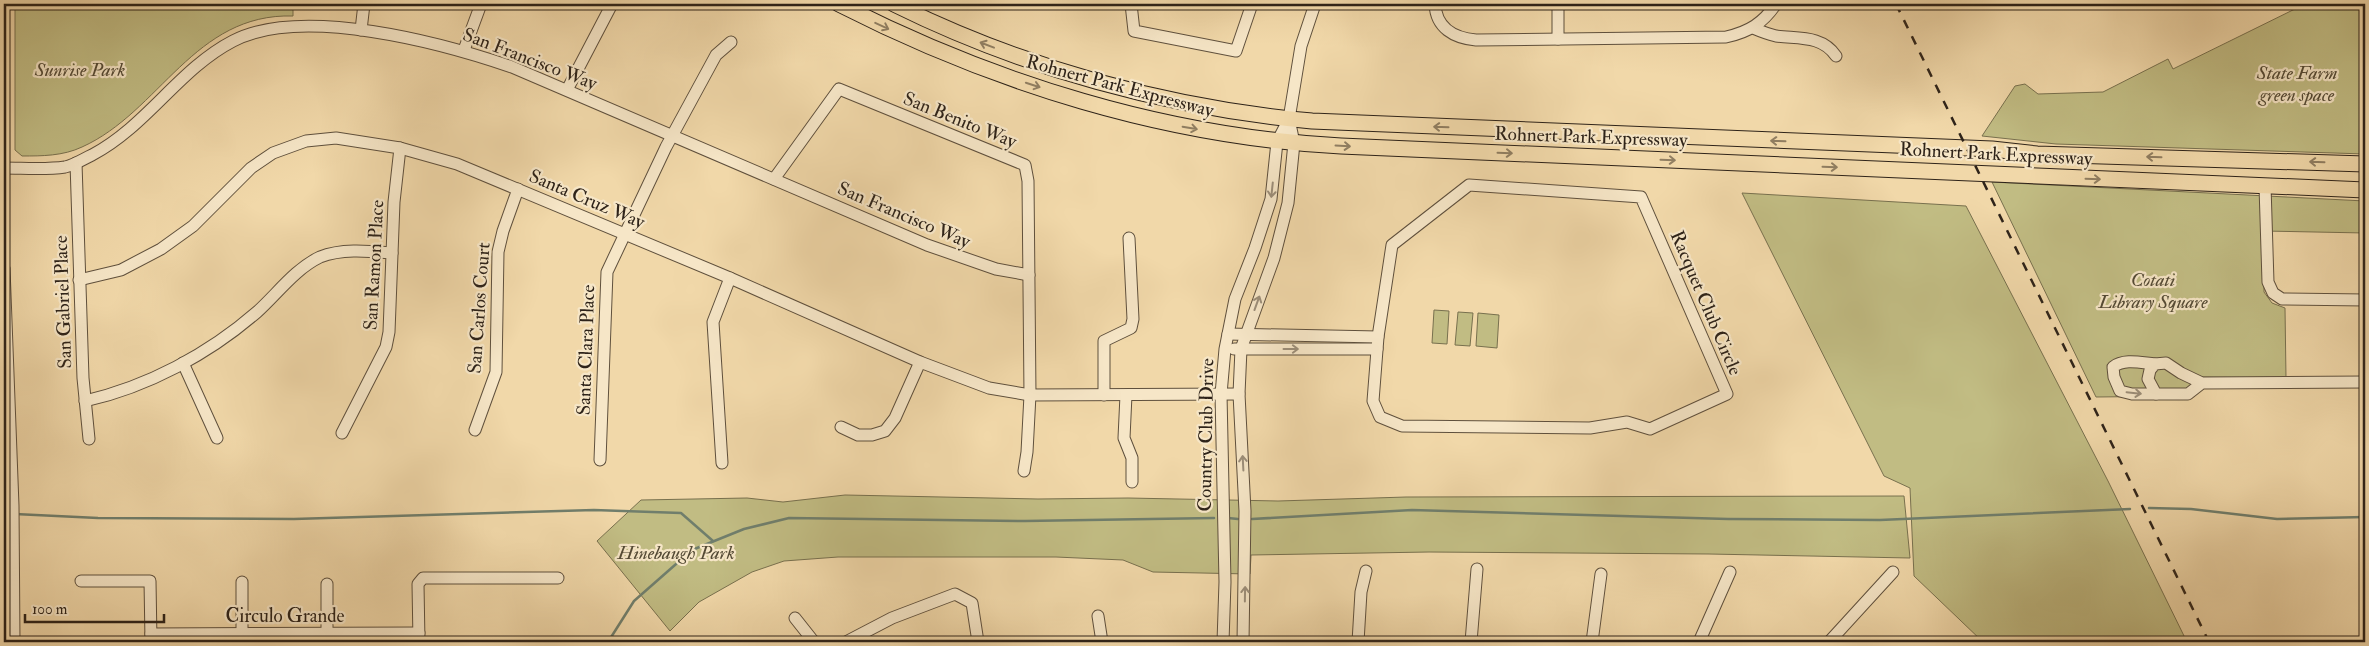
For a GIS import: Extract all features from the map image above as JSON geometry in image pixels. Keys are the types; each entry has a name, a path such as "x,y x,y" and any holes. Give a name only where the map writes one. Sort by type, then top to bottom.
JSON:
{"main road":[{"name":"Rohnert Park Expressway","path":"839,4 926,45 1002,76 1171,124 1277,142 2365,190"},
{"name":"Rohnert Park Expressway","path":"894,4 988,46 1120,87 1164,98 1289,119 1992,149 2037,154 2365,164"}],"street":[{"path":"361,30 364,4"},
{"path":"464,50 481,4"},
{"path":"567,90 612,4"},
{"path":"1131,4 1134,31 1236,51 1252,4"},
{"name":"Country Club Drive","path":"1223,642 1224,532 1221,394 1225,349 1235,299 1255,248 1271,199 1277,142 1289,119 1301,46 1315,4"},
{"path":"1435,4 1435,15 1451,34 1462,38 1558,39 1726,38 1753,28 1767,17 1776,4"},
{"path":"1558,4 1558,39"},
{"name":"San Francisco Way","path":"4,168 64,167 76,163 119,138 208,55 236,40 265,30 297,26 361,30 412,37 464,50 512,67 958,258 996,269 1028,275"},
{"path":"1753,28 1775,36 1808,38 1831,48 1836,56"},
{"name":"Santa Clara Place","path":"600,460 607,272 672,136 716,55 731,42"},
{"name":"San Benito Way","path":"774,179 839,89 1025,165 1028,180 1030,395 1024,471"},
{"name":"Country Club Drive","path":"1243,642 1245,511 1239,394 1241,349 1274,258 1288,203 1294,143 1289,119"},
{"name":"Santa Cruz Way","path":"79,280 121,270 162,249 192,226 251,168 273,152 306,141 336,138 400,148 458,164 730,278 920,362 989,388 1030,395 1239,394"},
{"name":"San Ramon Place","path":"342,433 386,347 389,332 394,202 400,148"},
{"name":"San Gabriel Place","path":"76,163 79,280 89,440"},
{"name":"Racquet Club Circle","path":"1469,185 1641,197 1726,394 1650,428 1627,422 1590,428 1402,426 1380,417 1373,401 1378,337 1392,245 1469,185"},
{"path":"2265,186 2268,282 2273,293 2280,299 2285,300 2365,300"},
{"name":"San Carlos Court","path":"475,430 496,372 498,252 502,231 518,189"},
{"path":"1104,395 1104,341 1131,328 1133,319 1129,238"},
{"path":"85,400 128,388 183,363 224,338 256,312 304,267 321,257 337,252 392,253"},
{"path":"4,268 14,538 9,586 14,642"},
{"path":"722,464 713,346 713,322 730,278"},
{"path":"1228,334 1378,337"},
{"path":"1225,349 1377,349"},
{"path":"841,427 858,435 872,436 885,431 895,418 920,362"},
{"path":"2202,383 2188,394 2132,394 2120,391 2114,376 2113,367 2118,362 2166,363 2202,383 2365,382"},
{"path":"183,363 217,438"},
{"path":"2155,364 2150,370 2148,379 2156,394"},
{"path":"1126,395 1124,438 1132,458 1132,482"},
{"path":"1471,642 1477,569"},
{"path":"1358,642 1361,592 1366,571"},
{"path":"1699,642 1730,572"},
{"path":"1829,642 1893,572"},
{"path":"1592,642 1601,574"},
{"path":"419,638 418,584 423,578 558,578"},
{"path":"81,581 150,581 151,638"},
{"path":"242,582 242,634"},
{"path":"327,584 327,634"},
{"path":"846,642 892,618 955,594 972,603 978,642"},
{"path":"1098,616 1102,642"},
{"path":"795,618 814,642"},
{"name":"Circulo Grande","path":"151,638 242,634 327,634 419,638"}],"green space":[{"name":"Sunrise Park","path":"15,4 293,4 293,16 259,19 229,30 203,47 134,111 109,131 82,147 60,154 22,156 15,150"},
{"name":"State Farm green space","path":"2301,4 2365,4 2365,154 2056,144 1982,136 2015,86 2025,84 2038,94 2103,92 2168,59 2173,69 2301,6"},
{"name":"Cotati Library Square","path":"1992,182 2365,201 2365,233 2264,231 2264,292 2272,303 2285,308 2286,378 2200,377 2192,396 2096,397"},
{"path":"1742,193 1966,206 2108,481 2187,642 1983,642 1914,576 1910,488 1884,476"},
{"path":"1434,310 1449,311 1447,344 1432,343"},
{"path":"1458,312 1473,313 1470,346 1455,345"},
{"path":"1478,313 1499,315 1497,348 1476,346"},
{"name":"Hinebaugh Park","path":"845,495 1278,501 1406,497 1904,496 1910,558 1429,552 1251,555 1250,574 1153,572 1123,560 1056,557 838,557 784,561 752,572 699,602 670,631 597,541 641,500 747,498 783,502"}],"waterway":[{"path":"2149,508 2191,509 2277,519 2365,517"},
{"path":"1252,519 1412,510 1728,519 1880,520 2130,509"},
{"path":"15,514 98,518 294,519 594,510 681,513 713,541"},
{"path":"608,642 634,601 692,550 744,529 789,518 1025,521 1214,518"},
{"path":"1228,518 1238,519"}],"railway":[{"path":"1896,4 2209,642"}]}
